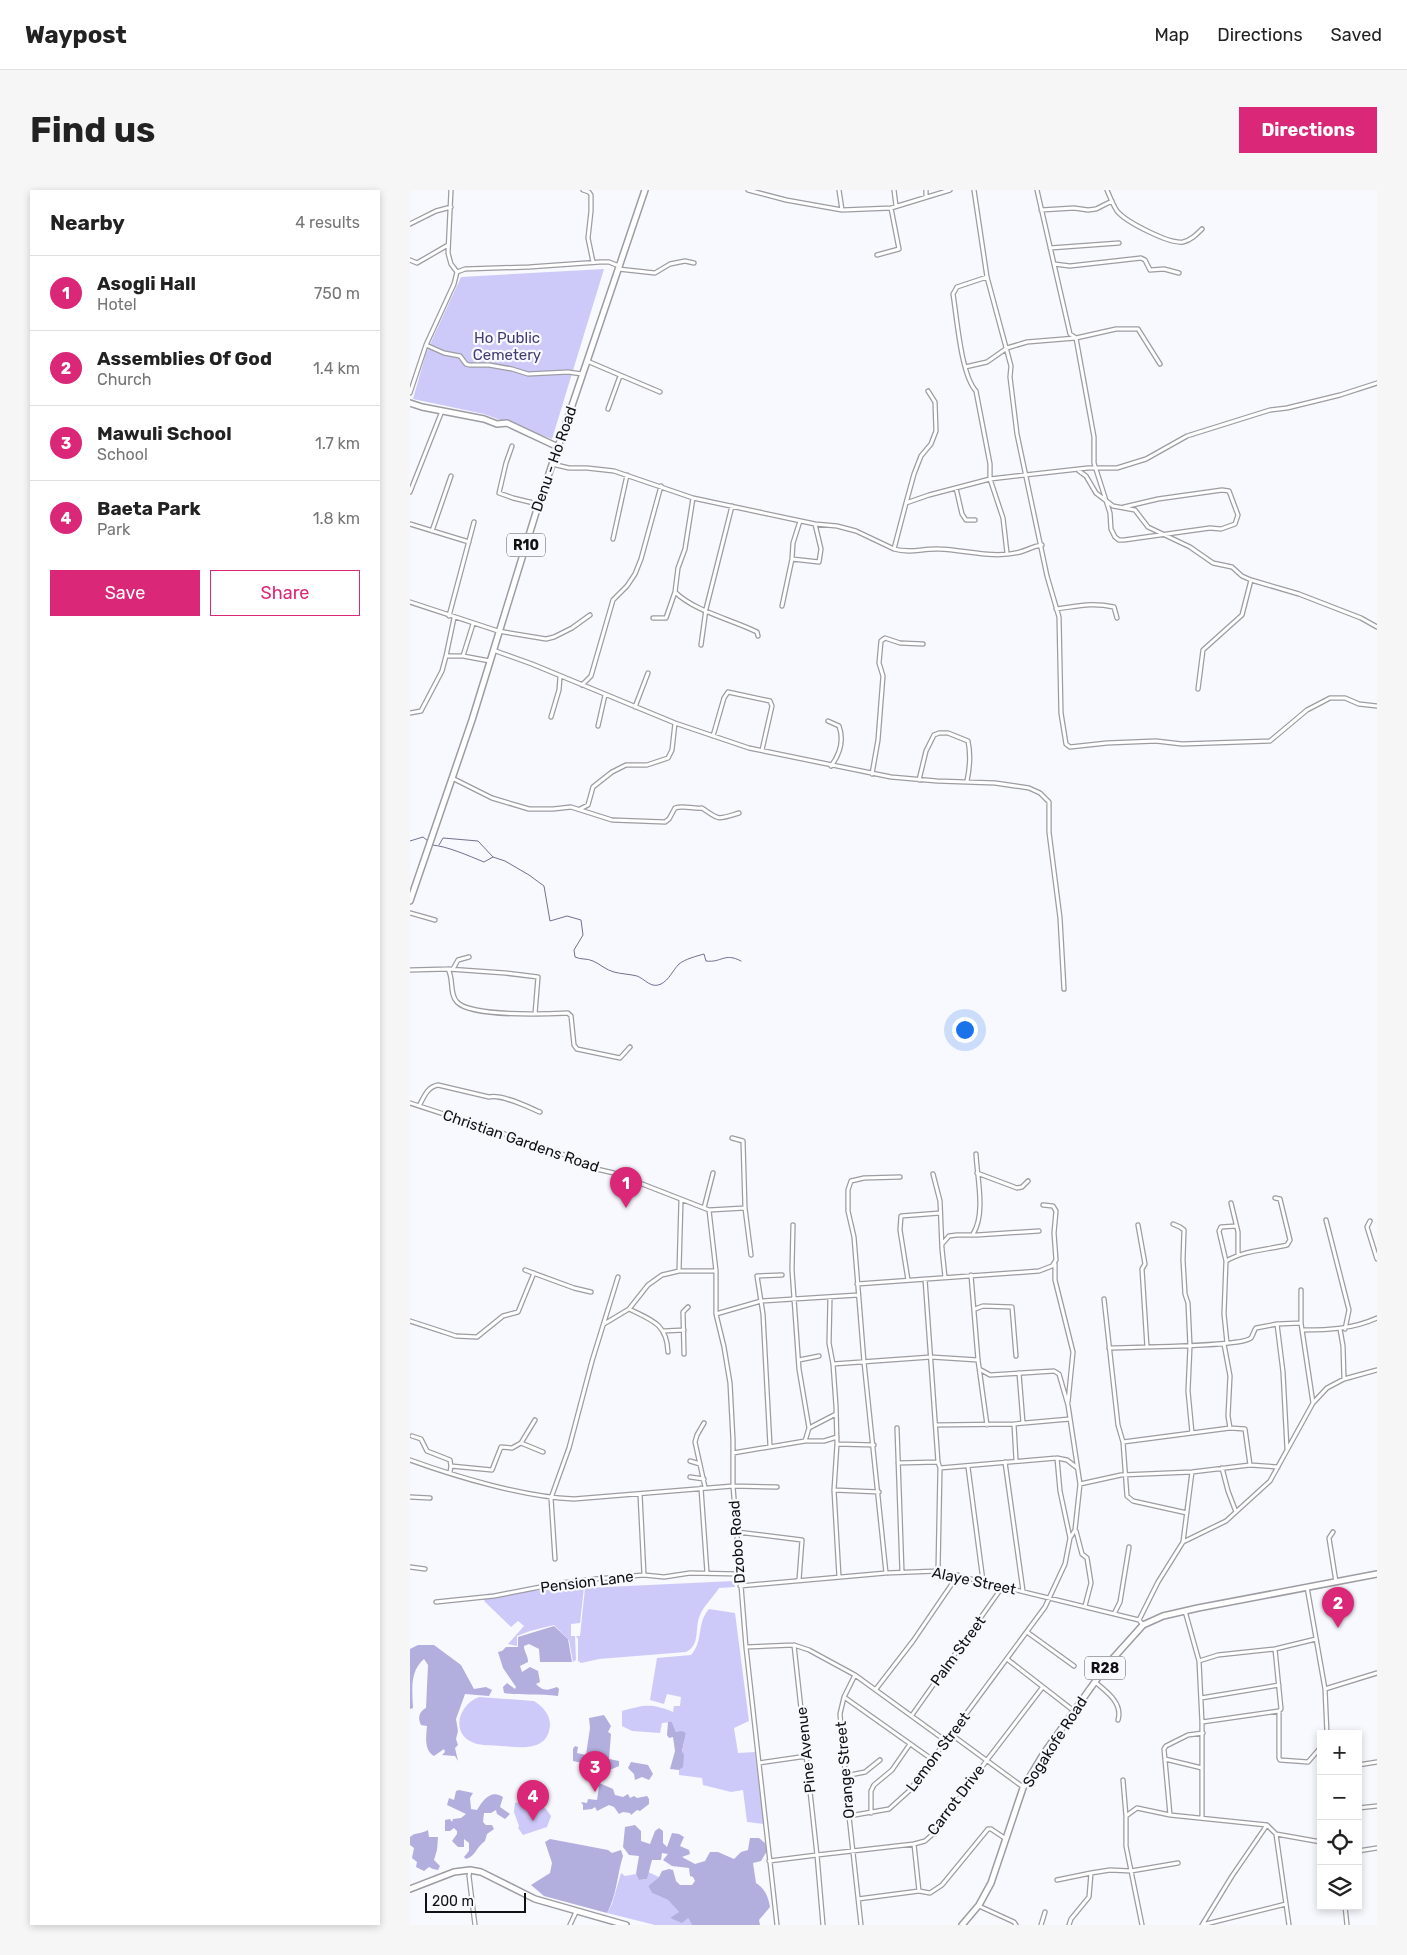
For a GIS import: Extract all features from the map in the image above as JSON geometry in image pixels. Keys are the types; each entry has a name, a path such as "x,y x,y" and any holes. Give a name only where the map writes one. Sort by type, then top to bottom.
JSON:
{"main road":[{"name":"Denu - Ho Road","path":"410,901 452,778 552,464 645,190"},
{"path":"410,403 484,418 497,424 507,423 558,447"},
{"name":"Sogakofe Road","path":"962,1925 979,1906 991,1883 1023,1788 1044,1753 1141,1622 1307,1586 1377,1574"},
{"path":"410,1889 454,1872 470,1870 481,1872 535,1899 626,1925"}],"street":[{"path":"451,190 448,254 451,264 457,272"},
{"path":"584,190 591,195 588,238 592,262"},
{"path":"748,190 786,200 842,210 892,208 950,190"},
{"path":"839,190 842,210"},
{"path":"894,190 896,206"},
{"path":"926,190 926,196"},
{"path":"974,190 987,277 1011,366 1010,377 1017,434 1027,474 1047,576 1059,617 1061,712 1066,744 1070,747 1156,741 1182,744 1270,741 1307,710 1330,698 1346,698 1359,704 1377,706"},
{"path":"1036,190 1070,334 1076,338 1094,437 1094,463 1110,513 1111,529 1115,537 1119,540 1210,528 1221,529 1235,524 1238,515 1229,491 1222,490 1158,499 1124,507"},
{"path":"1107,190 1112,202 1124,218 1148,232 1170,241 1182,242 1193,238 1202,229"},
{"path":"1041,210 1074,208 1088,210 1096,209 1112,202"},
{"path":"410,224 450,206"},
{"path":"877,255 899,249 892,208"},
{"path":"1050,248 1119,243"},
{"path":"410,260 417,263 449,245"},
{"path":"1054,264 1070,266 1138,257 1145,260 1150,270 1164,269 1179,273"},
{"path":"457,272 465,269 608,262 619,267 655,273 670,264 685,261 694,263"},
{"path":"410,392 426,345 454,284 457,272"},
{"path":"987,277 956,287 954,290 965,366 972,386 976,391 980,408 990,464 990,479 1004,518 1007,553"},
{"path":"965,366 987,362 1006,348 1027,342 1076,338 1116,329 1138,329 1160,364"},
{"path":"426,345 444,353 460,356 468,366 489,365 528,374 568,372 582,374"},
{"path":"587,361 660,392"},
{"path":"608,409 620,376"},
{"path":"906,503 928,495 990,479 1027,474 1117,468 1146,459 1187,436 1270,410 1287,408 1340,395 1377,383"},
{"path":"894,549 914,474 921,456 934,438 936,422 935,402 928,390"},
{"path":"410,492 442,411"},
{"path":"512,446 499,493 539,504"},
{"path":"552,464 569,468 602,469 661,486 693,498 815,524 837,526 856,531 902,551 937,549 982,554 1007,553 1020,552 1042,545"},
{"path":"1079,470 1086,476 1096,493 1106,499 1112,506 1135,510 1148,527 1190,547 1213,562 1232,567 1250,580 1293,592 1361,618 1377,627"},
{"path":"613,539 626,475"},
{"path":"432,531 451,476"},
{"path":"582,685 591,676 613,600 627,586 641,560 661,486"},
{"path":"956,488 962,514 966,520 975,520"},
{"path":"653,618 666,618 676,592 678,568 685,549 693,498"},
{"path":"701,645 706,609 732,506"},
{"path":"782,606 792,559 793,543 800,521"},
{"path":"448,616 474,522"},
{"path":"410,524 468,542"},
{"path":"792,559 819,562 822,549 815,524"},
{"path":"1198,689 1203,650 1242,615 1250,580"},
{"path":"676,592 682,598 748,627 757,632 758,636"},
{"path":"410,602 498,631 550,639 572,628 590,615"},
{"path":"1056,609 1088,603 1105,605 1114,607 1117,618"},
{"path":"410,713 421,711 442,671 454,618"},
{"path":"463,656 473,624"},
{"path":"872,774 878,740 882,676 879,663 880,644 885,638 900,643 923,644"},
{"path":"493,650 532,664 675,723 762,750 872,774 919,780 967,781 1029,788 1040,793 1049,802 1049,832 1060,918 1064,989"},
{"path":"446,656 463,656 490,661"},
{"path":"635,707 648,673"},
{"path":"551,717 559,690 560,677"},
{"path":"712,736 724,698 728,692 770,701 772,706 762,750"},
{"path":"598,726 605,695"},
{"path":"828,720 839,726 841,730 840,749 838,756 831,766"},
{"path":"579,809 588,805 593,787 612,772 626,765 647,766 668,758 672,750 675,723"},
{"path":"919,780 926,751 934,735 948,733 968,741 970,766 967,781"},
{"path":"452,778 478,792 518,807 554,810 571,807 616,821 665,822 669,819 675,808 681,807 702,808 718,818 738,813"},
{"path":"410,913 435,920"},
{"path":"453,969 459,959 469,957"},
{"path":"448,969 452,977 454,998 460,1004 477,1010 508,1015 570,1014 574,1045 580,1050 620,1058 630,1047"},
{"path":"410,970 453,969 538,977 535,1014"},
{"path":"419,1106 427,1090 431,1086 438,1085 489,1097 502,1098 540,1112"},
{"name":"Christian Gardens Road","path":"410,1103 518,1138 573,1158 592,1168 614,1173 709,1210 745,1208"},
{"path":"732,1138 743,1141 745,1208 751,1255"},
{"path":"973,1234 976,1229 980,1209 976,1154"},
{"path":"704,1208 713,1173"},
{"path":"977,1173 1017,1188 1022,1187 1028,1181"},
{"path":"933,1174 940,1200 945,1277"},
{"path":"886,1573 864,1362 854,1237 848,1211 848,1190 851,1181 864,1178 900,1177"},
{"path":"1226,1261 1256,1249 1287,1245 1290,1240 1283,1206 1280,1199 1274,1198"},
{"path":"679,1271 681,1200"},
{"path":"1231,1203 1238,1232 1238,1255"},
{"path":"1043,1205 1056,1208 1055,1280 1072,1352 1068,1405"},
{"path":"709,1210 716,1271 716,1314 730,1383 733,1486 777,1487"},
{"path":"908,1280 900,1230 901,1216 940,1213"},
{"path":"1326,1220 1349,1310 1343,1329 1344,1379"},
{"path":"1370,1221 1367,1227 1377,1256"},
{"path":"1173,1224 1184,1230 1183,1260 1190,1346 1188,1391 1192,1433"},
{"path":"793,1225 792,1270 799,1360 802,1394 809,1428 805,1442"},
{"path":"1138,1225 1145,1264 1142,1269 1147,1347"},
{"path":"1230,1428 1228,1416 1230,1376 1224,1314 1226,1261 1219,1231 1221,1227 1236,1226"},
{"path":"943,1243 949,1236 1039,1231"},
{"path":"858,1284 1039,1271 1055,1264"},
{"path":"524,1270 574,1288 592,1292"},
{"path":"604,1325 629,1309 648,1285 657,1278 679,1271 716,1271"},
{"path":"410,1321 456,1336 477,1337 502,1316 518,1312 534,1273"},
{"path":"770,1446 757,1276 782,1275"},
{"path":"971,1276 978,1360 981,1370 987,1425"},
{"path":"555,1558 551,1498 569,1448 618,1277"},
{"path":"925,1279 938,1462 940,1468 938,1570"},
{"path":"1301,1290 1301,1323 1313,1403"},
{"path":"716,1314 760,1302 858,1294"},
{"path":"830,1297 829,1343 833,1364 837,1437 834,1490 840,1577"},
{"path":"1104,1299 1118,1425 1123,1442 1128,1499 1133,1502 1187,1512"},
{"path":"975,1309 988,1306 1012,1307 1016,1356"},
{"path":"684,1354 683,1311 688,1307"},
{"path":"629,1309 650,1319 664,1331 668,1338 668,1352"},
{"path":"1303,1330 1343,1329 1377,1318"},
{"path":"1110,1348 1190,1346 1244,1341 1251,1338 1256,1328 1277,1324 1301,1323"},
{"path":"1277,1324 1283,1372 1287,1451"},
{"path":"664,1331 684,1330"},
{"path":"799,1360 819,1356"},
{"path":"833,1364 931,1356 978,1360"},
{"path":"981,1370 990,1374 1057,1372 1068,1405 1076,1468 1080,1484 1075,1530 1082,1554 1087,1558 1091,1583 1085,1606"},
{"path":"1183,1542 1213,1529 1236,1512 1270,1480 1313,1403 1327,1388 1344,1379 1377,1370"},
{"path":"1019,1373 1023,1423"},
{"path":"809,1428 836,1414"},
{"path":"936,1425 1014,1424 1070,1419"},
{"path":"452,1466 492,1470 501,1446 512,1448 521,1443 535,1420"},
{"path":"704,1422 695,1442 704,1479 707,1572"},
{"path":"1014,1424 1016,1460"},
{"path":"897,1428 902,1572"},
{"path":"1123,1442 1230,1428 1245,1429 1250,1465"},
{"path":"412,1436 421,1439 427,1451 450,1460 452,1466 450,1472"},
{"path":"733,1453 770,1446 824,1442 837,1437"},
{"path":"521,1443 543,1452"},
{"path":"837,1444 874,1445"},
{"path":"940,1468 1057,1458 1068,1460 1076,1468"},
{"path":"1057,1458 1060,1491 1070,1538"},
{"name":"Dzobo Road","path":"410,1460 551,1498 640,1494 733,1486 746,1647 769,1860 778,1925"},
{"path":"690,1461 701,1464"},
{"path":"898,1463 938,1462"},
{"path":"1005,1462 1023,1591"},
{"path":"1080,1484 1111,1476 1192,1472 1250,1465 1278,1467"},
{"path":"968,1466 983,1582"},
{"path":"1222,1468 1236,1512"},
{"path":"1141,1622 1158,1582 1183,1542 1192,1472"},
{"path":"690,1477 704,1479"},
{"path":"834,1490 879,1492"},
{"path":"640,1494 644,1575"},
{"path":"410,1497 430,1498"},
{"path":"1070,1538 1075,1530"},
{"path":"737,1532 802,1540 799,1580"},
{"path":"1333,1532 1329,1538 1336,1582"},
{"name":"Lemon Street","path":"849,1816 889,1809 909,1791 952,1735 1050,1598 1065,1564 1070,1538"},
{"path":"1114,1614 1120,1602 1129,1547"},
{"path":"410,1567 425,1569"},
{"name":"Alaye Street","path":"740,1586 938,1570 1085,1606 1141,1622"},
{"name":"Pension Lane","path":"436,1602 494,1596 561,1583 644,1575 664,1577 707,1572 739,1574"},
{"path":"876,1689 913,1641 958,1575"},
{"name":"Palm Street","path":"912,1715 1003,1586"},
{"path":"1307,1586 1325,1689 1327,1730"},
{"path":"1185,1611 1198,1661 1203,1733 1202,1818"},
{"path":"1027,1632 1074,1666"},
{"path":"1198,1661 1224,1654 1275,1649 1316,1639"},
{"path":"746,1647 794,1645 809,1650 855,1674 946,1741"},
{"name":"Pine Avenue","path":"794,1645 823,1925"},
{"path":"1275,1649 1282,1705 1279,1711 1279,1758 1280,1760 1308,1762 1317,1752"},
{"path":"1007,1659 1074,1711"},
{"name":"Orange Street","path":"855,1674 844,1697 840,1714 852,1851 861,1925"},
{"path":"1325,1689 1377,1674"},
{"path":"1095,1682 1112,1697 1120,1710 1118,1720"},
{"path":"1201,1698 1279,1685"},
{"name":"Carrot Drive","path":"919,1891 914,1844 925,1841 934,1833 1042,1688"},
{"path":"844,1697 933,1760"},
{"path":"1202,1722 1279,1711"},
{"path":"1170,1815 1164,1749 1166,1746 1188,1735 1203,1733"},
{"path":"952,1735 1023,1788"},
{"path":"871,1813 871,1791 874,1785 892,1770 910,1744"},
{"path":"759,1763 807,1756"},
{"path":"1165,1759 1202,1768"},
{"path":"845,1776 865,1772 880,1760"},
{"path":"1362,1765 1377,1762"},
{"path":"1123,1780 1126,1846 1142,1925"},
{"path":"1362,1808 1377,1806"},
{"path":"1126,1816 1137,1808 1170,1815 1268,1825 1276,1834 1289,1925"},
{"path":"1202,1925 1232,1876 1268,1825"},
{"path":"858,1899 919,1891 930,1892 942,1885 988,1829 1007,1839"},
{"path":"1276,1834 1317,1841"},
{"path":"769,1860 914,1844"},
{"path":"1362,1850 1377,1848"},
{"path":"1057,1880 1091,1872 1110,1870 1130,1871 1178,1863"},
{"path":"470,1870 469,1876 475,1925"},
{"path":"1069,1925 1071,1919 1089,1897 1091,1872"},
{"path":"1202,1925 1286,1904"},
{"path":"979,1906 1014,1922 1016,1925"},
{"path":"1345,1910 1347,1925"},
{"path":"570,1925 576,1912"},
{"path":"1041,1925 1045,1912"}],"green space":[{"name":"Ho Public Cemetery","path":"604,269 552,439 484,414 413,399 426,353 461,277"},
{"path":"734,1581 735,1587 719,1588 704,1609 698,1620 694,1645 686,1652 599,1659 581,1663 578,1661 578,1639 576,1636 580,1636 585,1588"},
{"path":"584,1587 580,1623 571,1624 571,1636 575,1636 576,1660 573,1662 569,1640 554,1625 517,1636 517,1646 508,1644 524,1626 518,1621 511,1627 483,1598 487,1594"},
{"path":"709,1609 735,1613 749,1721 734,1728 738,1753 755,1752 764,1824 747,1822 743,1790 731,1792 703,1785 702,1778 679,1775 679,1770 683,1766 682,1752 686,1733 676,1732 672,1722 662,1723 660,1733 632,1731 622,1726 622,1711 648,1706 659,1707 673,1712 674,1706 680,1706 681,1697 667,1694 664,1704 650,1700 657,1658 691,1655 695,1650 705,1615"},
{"path":"479,1697 534,1701 543,1708 549,1717 548,1734 538,1744 524,1747 484,1745 466,1739 459,1727 462,1713 466,1706"},
{"path":"529,1800 546,1809 551,1816 547,1827 523,1835 518,1828 514,1812 515,1803"},
{"path":"648,1872 659,1877 648,1886 652,1893 668,1900 680,1913 670,1919 688,1918 692,1925 655,1925 607,1913 612,1904 621,1873 625,1876 636,1874 639,1880 647,1879"}],"shaded area":[{"path":"554,1626 568,1639 572,1662 540,1662 539,1649 529,1644 524,1646 528,1662 520,1666 522,1672 530,1667 538,1671 540,1682 536,1684 546,1690 557,1687 559,1689 558,1696 504,1693 503,1687 507,1683 515,1689 516,1687 503,1668 498,1652 506,1647 518,1647 518,1637"},
{"path":"418,1645 434,1645 461,1665 474,1689 486,1687 492,1690 489,1696 465,1694 456,1719 458,1731 456,1739 458,1745 455,1748 458,1761 455,1756 442,1755 445,1752 444,1749 434,1756 427,1747 427,1726 421,1725 419,1719 422,1711 426,1708 428,1665 424,1659 419,1664 414,1675 412,1687 413,1708 410,1709 410,1649"},
{"path":"604,1715 611,1726 608,1732 611,1734 609,1759 619,1761 619,1766 612,1769 573,1761 573,1749 575,1746 578,1747 577,1753 586,1755 590,1728 589,1718"},
{"path":"668,1722 672,1722 676,1732 682,1731 686,1733 682,1751 684,1755 683,1767 679,1770 670,1769 675,1751 673,1737 669,1738 667,1735"},
{"path":"631,1762 648,1765 653,1774 649,1780 642,1777 635,1780 634,1774 628,1768"},
{"path":"597,1782 613,1789 615,1795 623,1797 628,1794 630,1798 634,1796 637,1798 647,1796 649,1804 631,1815 630,1813 623,1812 619,1814 614,1807 609,1805 597,1811 595,1807 583,1810 581,1802 587,1803 588,1799 597,1800 599,1787 594,1786"},
{"path":"456,1791 473,1793 470,1798 471,1809 477,1810 488,1797 495,1794 499,1795 503,1797 500,1807 510,1814 505,1819 497,1814 496,1810 491,1813 484,1813 483,1822 486,1825 492,1825 494,1829 487,1834 485,1841 474,1854 466,1859 464,1857 469,1851 469,1843 464,1839 464,1847 458,1847 452,1841 457,1831 454,1828 450,1831 445,1831 445,1820 450,1819 452,1822 453,1819 461,1818 466,1814 447,1805 449,1798 454,1800"},
{"path":"635,1825 641,1831 641,1841 650,1844 655,1831 659,1828 663,1831 663,1843 667,1847 672,1833 684,1837 680,1846 689,1850 690,1854 682,1857 695,1864 705,1861 710,1852 718,1852 734,1859 741,1852 748,1850 750,1838 759,1838 765,1843 767,1851 761,1861 753,1863 756,1883 766,1893 770,1907 759,1920 760,1925 692,1925 688,1918 682,1923 670,1918 679,1912 668,1900 652,1893 648,1886 659,1877 662,1871 669,1869 673,1870 676,1881 680,1885 692,1885 695,1881 690,1876 689,1868 672,1866 663,1860 668,1854 662,1853 661,1860 652,1860 647,1879 639,1880 636,1874 639,1856 629,1855 623,1847 625,1827"},
{"path":"428,1830 429,1837 438,1837 434,1860 440,1866 438,1870 429,1867 424,1871 416,1867 417,1862 412,1858 414,1848 410,1845 410,1837"},
{"path":"550,1839 608,1850 612,1853 621,1850 623,1856 613,1899 607,1913 544,1896 531,1885 550,1873 552,1863 545,1842"}],"waterway":[{"path":"410,841 423,837 428,841"},
{"path":"439,845 443,838 478,841 493,857"},
{"path":"432,845 451,849 484,862 493,857 505,861 529,875 544,886 550,921 567,916 581,920 583,935 574,950 575,957 591,960 611,971 637,976 651,984 657,985 666,980 679,964 704,954 706,961 716,961 731,957 741,961"}],"place":[{"name":"Asogli Hall","path":"626,1208"},
{"name":"Assemblies Of God","path":"1338,1628"},
{"name":"Mawuli School","path":"595,1792"},
{"name":"Baeta Park","path":"533,1821"}]}
